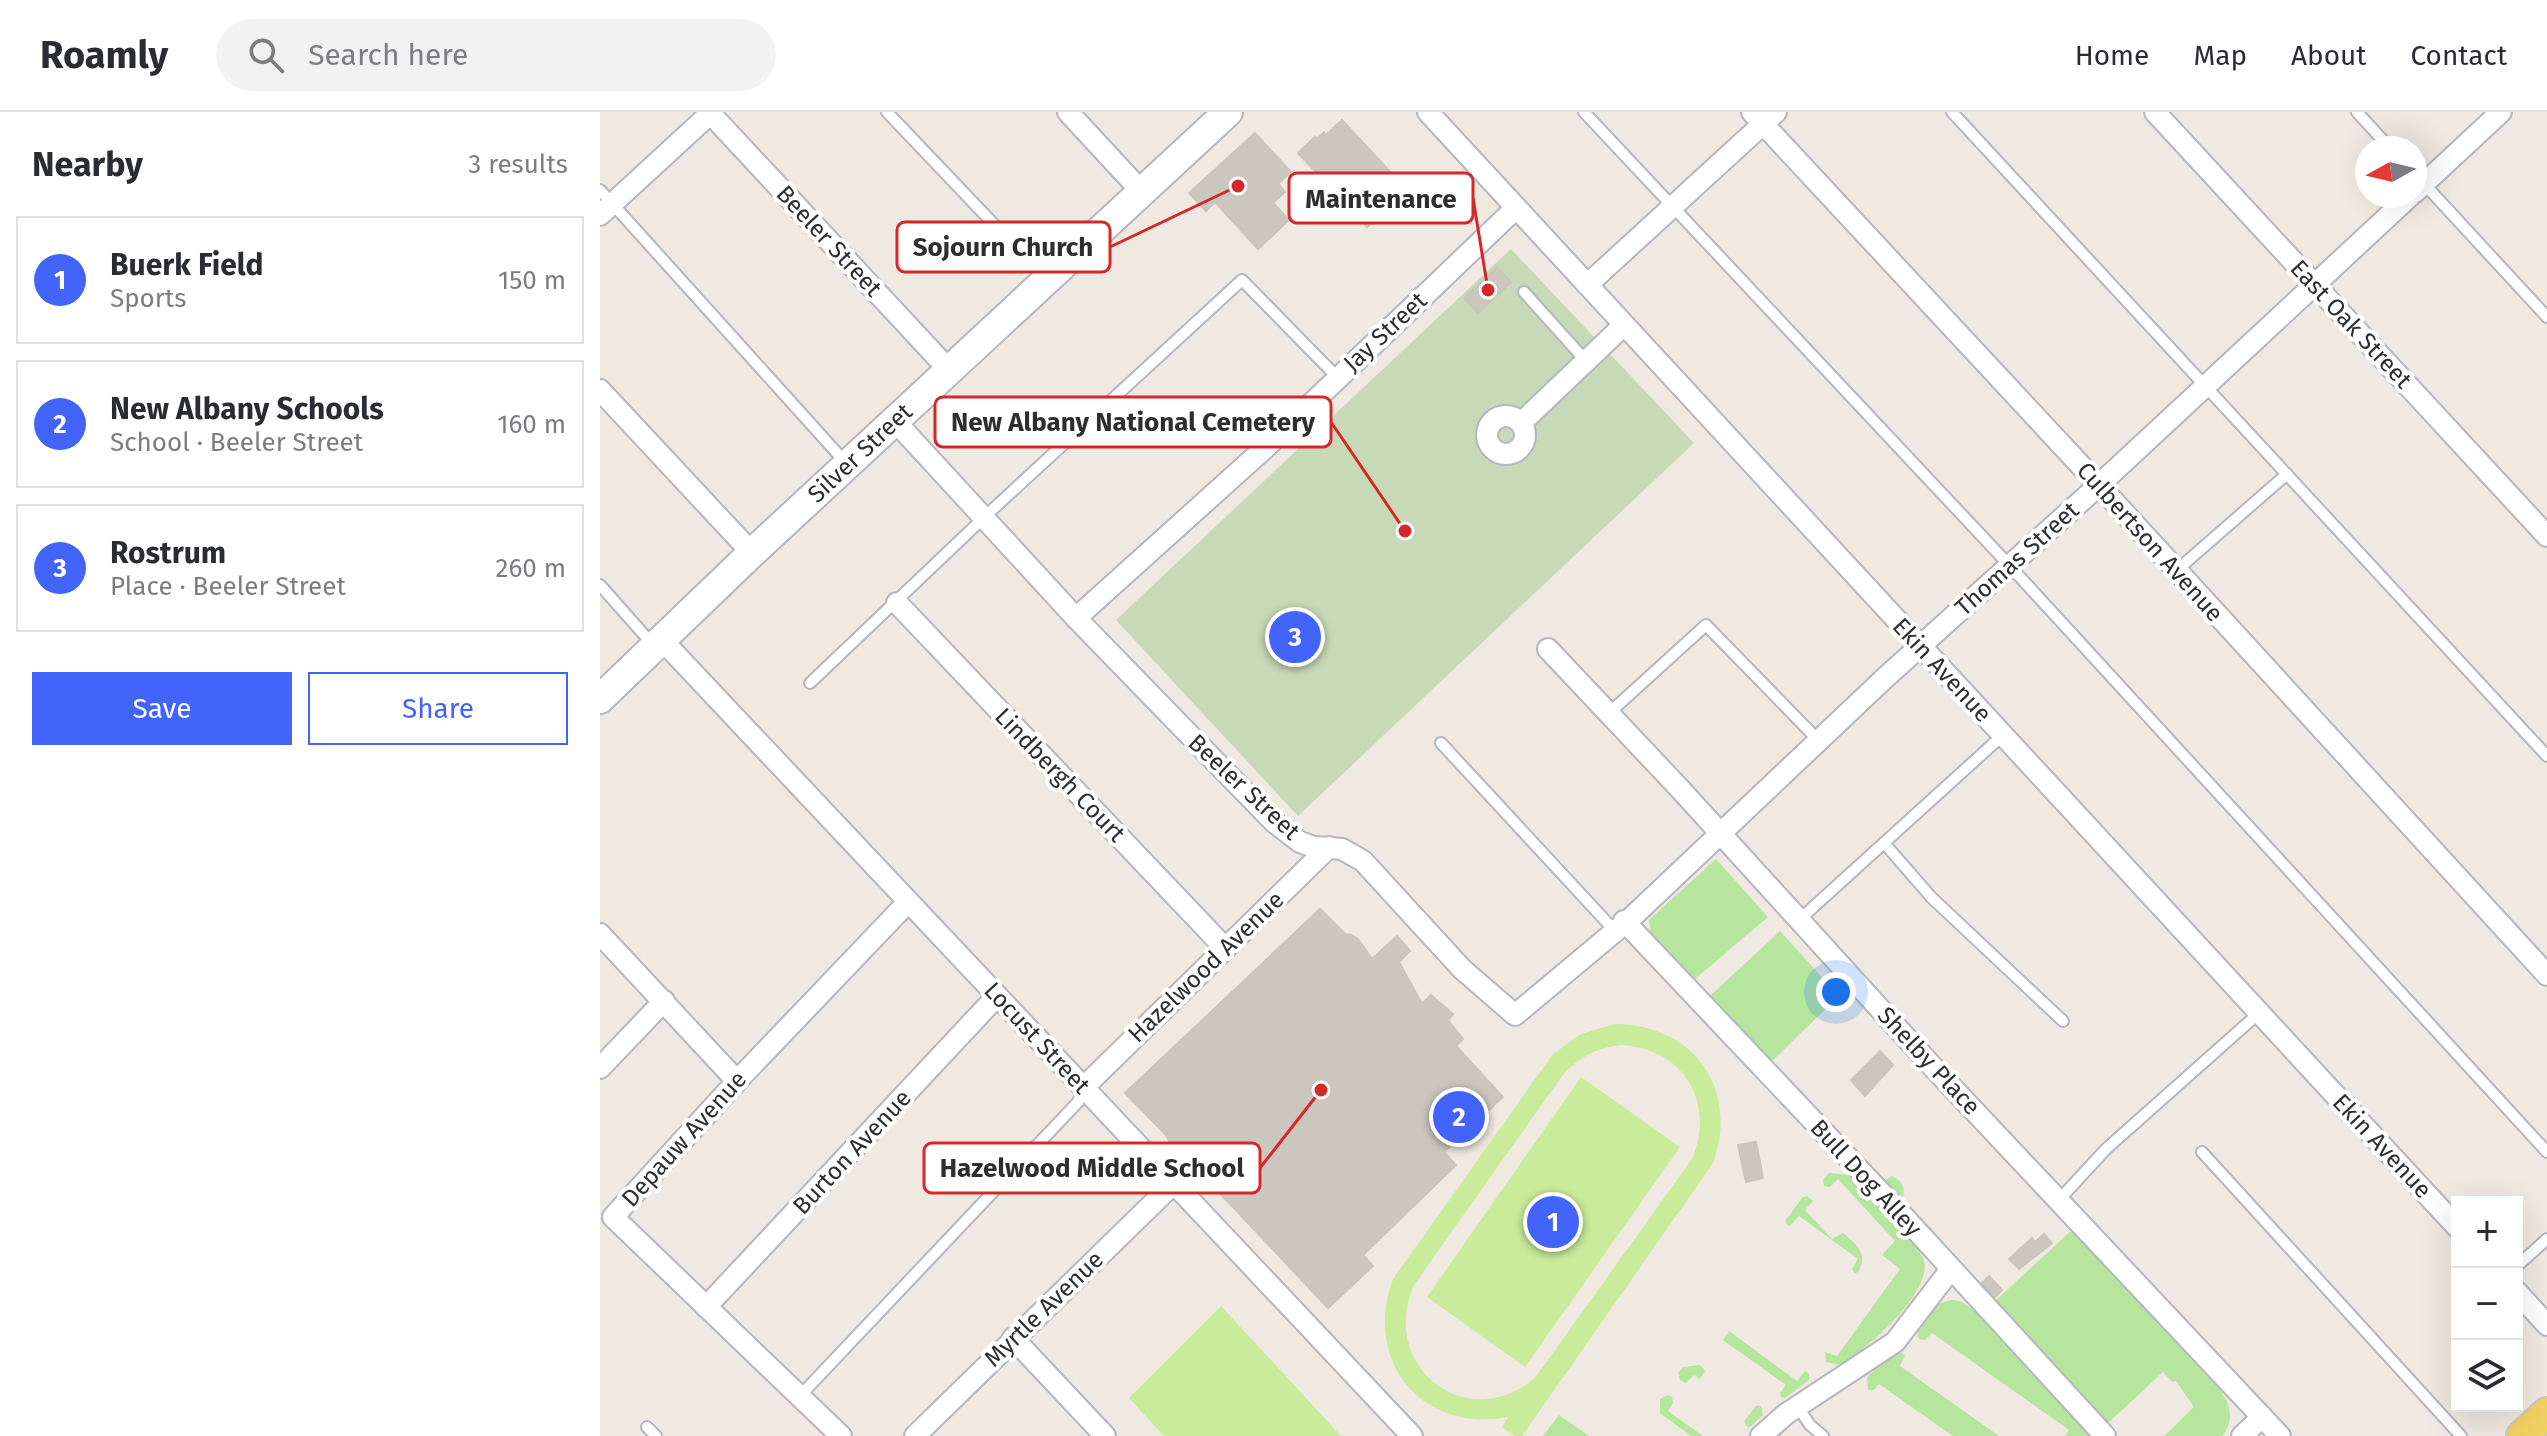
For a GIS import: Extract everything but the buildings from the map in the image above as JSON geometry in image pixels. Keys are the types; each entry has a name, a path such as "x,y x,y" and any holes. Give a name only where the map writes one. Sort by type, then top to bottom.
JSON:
{"main road":[{"name":"Silver Street","path":"600,699 752,553 1228,112"},
{"path":"2522,1436 2547,1413"}],"street":[{"path":"604,203 710,112"},
{"name":"Beeler Street","path":"710,112 949,370"},
{"path":"1068,112 1142,192"},
{"name":"Ekin Avenue","path":"1428,112 2451,1221"},
{"name":"East Oak Street","path":"2155,112 2547,536"},
{"name":"Thomas Street","path":"2427,176 2501,112"},
{"path":"1587,285 1672,207 1763,116"},
{"name":"Culbertson Avenue","path":"1763,116 2547,975"},
{"name":"Jay Street","path":"1076,618 1265,448 1516,208"},
{"name":"Thomas Street","path":"1619,926 2099,485 2393,208"},
{"path":"1521,423 1624,325"},
{"path":"600,390 752,553"},
{"name":"Beeler Street","path":"895,421 1076,618 1274,822 1300,842 1352,853 1363,861 1462,969 1515,1015 1619,926"},
{"name":"Lindbergh Court","path":"897,603 1224,947"},
{"name":"Locust Street","path":"659,644 908,902 1412,1436"},
{"name":"Shelby Place","path":"1548,649 2280,1436"},
{"name":"Hazelwood Avenue","path":"1083,1088 1329,847"},
{"name":"Depauw Avenue","path":"841,1436 613,1217 737,1081 908,902"},
{"name":"Bull Dog Alley","path":"1619,926 1951,1269 2105,1436"},
{"path":"600,934 737,1081"},
{"name":"Burton Avenue","path":"706,1307 997,996"},
{"path":"600,1068 664,1001"},
{"name":"Myrtle Avenue","path":"915,1436 1174,1183"},
{"path":"1761,1436 1797,1406 1895,1342 1951,1269"},
{"path":"2523,1299 2547,1325"},
{"path":"1013,1338 1105,1436"},
{"path":"2242,1436 2262,1417"}],"lane":[{"path":"887,112 1046,280"},
{"path":"1584,112 2009,565 2547,1152"},
{"path":"1952,112 2547,756"},
{"path":"2357,112 2379,136"},
{"path":"2427,197 2547,317"},
{"path":"604,203 847,465"},
{"path":"810,683 1242,280 1337,377"},
{"path":"1524,292 1586,361"},
{"path":"2176,571 2287,474"},
{"path":"600,585 659,644"},
{"path":"1608,714 1706,625 1819,741"},
{"path":"1799,920 2003,735"},
{"path":"1441,743 1619,926"},
{"path":"1884,843 1932,898 2063,1021"},
{"path":"2059,1200 2106,1149 2259,1013"},
{"path":"799,1397 1078,1102 1083,1088"},
{"path":"2202,1152 2461,1436"},
{"path":"2523,1261 2547,1239"},
{"path":"1797,1406 1810,1425 1823,1436"},
{"path":"647,1427 656,1436"}],"green space":[{"path":"1511,249 1694,443 1298,816 1116,620"},
{"path":"1716,859 1768,917 1695,979 1651,933 1649,920"},
{"path":"1780,931 1839,996 1770,1063 1710,996"},
{"path":"1614,1024 1642,1027 1667,1035 1687,1048 1703,1065 1714,1086 1720,1110 1720,1135 1713,1163 1522,1436 1515,1436 1502,1427 1508,1417 1477,1419 1449,1414 1425,1402 1407,1385 1393,1363 1386,1337 1386,1309 1393,1279 1553,1054 1581,1034","holes":["1621,1045 1643,1048 1677,1067 1689,1082 1700,1118 1692,1159 1535,1378 1509,1394 1482,1399 1457,1395 1436,1384 1419,1365 1408,1342 1406,1315 1414,1285 1568,1069 1588,1054 1604,1048"]},
{"path":"1581,1077 1680,1147 1525,1367 1427,1297"},
{"path":"1829,1173 1847,1175 1892,1220 1918,1250 1923,1258 1924,1271 1919,1286 1896,1319 1864,1348 1838,1365 1826,1362 1825,1352 1837,1356 1900,1269 1882,1255 1895,1241 1838,1179 1830,1187 1824,1186 1823,1180"},
{"path":"1892,1176 1903,1187 1900,1202 1882,1182"},
{"path":"1807,1196 1813,1201 1805,1210 1832,1239 1843,1233 1860,1250 1862,1260 1858,1272 1852,1269 1858,1259 1799,1216 1790,1226 1786,1224 1802,1198"},
{"path":"2073,1229 2221,1391 2230,1414 2222,1436 2164,1436 2194,1407 2176,1381 2172,1382 2163,1372 2107,1424 1994,1302"},
{"path":"1951,1300 1960,1301 1975,1311 2091,1436 2065,1436 2069,1430 1932,1333 1925,1340 1919,1339 1922,1320 1938,1305"},
{"path":"1221,1306 1341,1436 1164,1436 1129,1398"},
{"path":"1729,1331 1797,1381 1805,1371 1809,1374 1809,1380 1785,1398 1781,1397 1780,1393 1786,1385 1723,1340"},
{"path":"1899,1352 1905,1355 1900,1366 1999,1436 1953,1436 1879,1384 1874,1390 1868,1390 1867,1377 1892,1354"},
{"path":"1700,1365 1705,1371 1700,1379 1694,1375 1686,1383 1680,1380 1678,1373 1683,1367"},
{"path":"1668,1395 1673,1403 1668,1411 1703,1436 1691,1436 1660,1413 1660,1399"},
{"path":"1756,1406 1761,1406 1763,1415 1747,1427 1744,1421"},
{"path":"1559,1415 1589,1436 1543,1436"}],"place":[{"name":"Sojourn Church","path":"1238,186"},
{"name":"Maintenance","path":"1488,290"},
{"name":"New Albany National Cemetery","path":"1405,531"},
{"name":"Rostrum","path":"1295,637"},
{"name":"Hazelwood Middle School","path":"1321,1090"},
{"name":"New Albany Schools","path":"1459,1117"},
{"name":"Buerk Field","path":"1553,1222"}]}
